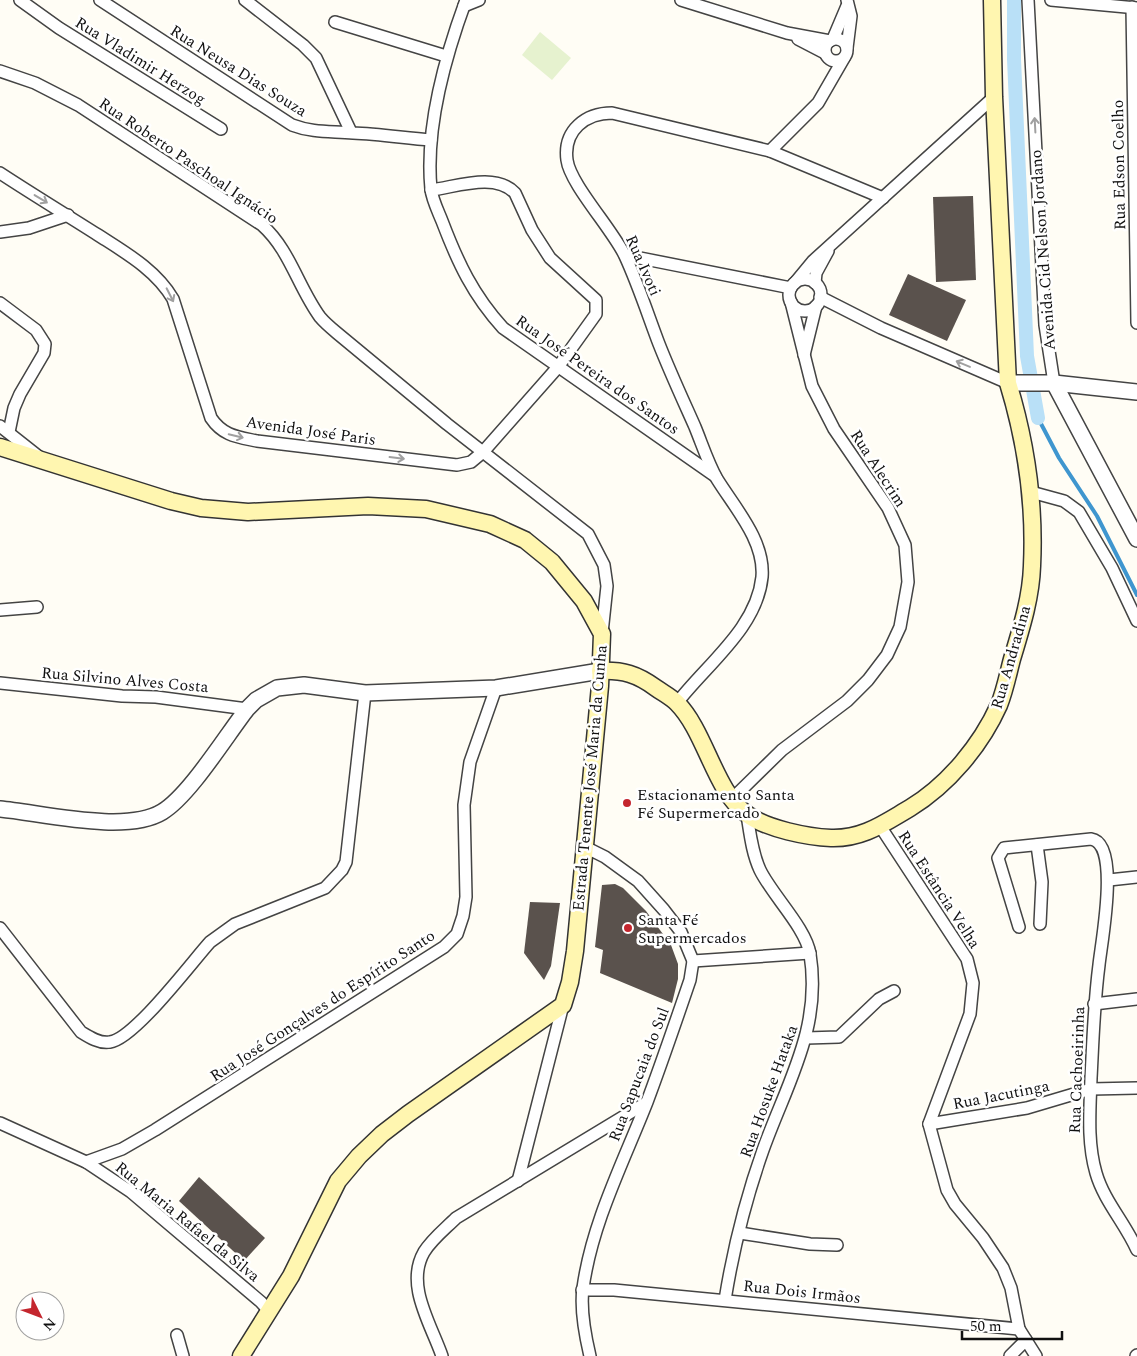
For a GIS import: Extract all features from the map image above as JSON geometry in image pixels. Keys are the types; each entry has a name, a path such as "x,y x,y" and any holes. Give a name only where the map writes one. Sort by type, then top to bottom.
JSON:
{"main road":[{"path":"992,0 994,97 1015,383"},
{"name":"Rua Andradina","path":"600,672 618,670 640,676 677,703 693,725 732,799 747,815 780,829 829,838 856,836 880,826 925,799 965,760 985,731 1000,703 1025,615 1031,582 1031,492 1019,421 1015,383"},
{"name":"Estrada Tenente José Maria da Cunha","path":"0,447 171,501 228,511 368,506 426,509 490,524 525,540 552,562 584,601 602,634 574,951 570,982 563,1005"},
{"path":"242,1356 270,1312 338,1180 359,1156 382,1134 408,1114 563,1005"}],"street":[{"name":"Rua Vladimir Herzog","path":"20,0 59,28 221,129"},
{"path":"245,0 303,44 316,58 351,132"},
{"path":"465,3 479,0"},
{"path":"681,0 787,33 841,40 846,53"},
{"name":"Avenida Cid Nelson Jordano","path":"1028,0 1048,383 1137,539"},
{"path":"1050,0 1134,7"},
{"name":"Rua Neusa Dias Souza","path":"103,1 292,125 309,131 351,132 431,140"},
{"path":"825,90 828,68 825,46 832,40 848,2"},
{"path":"770,151 818,103 846,53 851,16 848,2"},
{"name":"Rua José Pereira dos Santos","path":"465,3 446,56 431,140 431,190 458,263 483,306 504,328 716,477"},
{"name":"Rua Edson Coelho","path":"1134,7 1137,323"},
{"path":"335,22 446,56"},
{"path":"787,33 837,62 846,53"},
{"name":"Rua Roberto Paschoal Ignácio","path":"0,71 35,83 78,105 262,225 283,248 320,317 483,452"},
{"path":"818,301 802,311 791,302 792,286 813,261 832,246 994,97"},
{"name":"Rua Ivoti","path":"677,703 747,620 760,593 762,574 759,552 747,526 716,477 663,355 625,255 577,182 566,161 569,136 586,118 598,113 612,113 770,151 884,198"},
{"name":"Avenida José Paris","path":"0,173 68,215 139,263 166,287 173,299 211,418 228,435 258,441 456,465 471,462 483,452 558,367 596,314 598,307 596,300 550,258 540,244 515,193 510,188 500,183 487,182 431,190"},
{"path":"0,232 43,224 68,215"},
{"path":"803,357 818,301 815,283 816,274 832,246"},
{"path":"625,255 792,286 806,280 815,283"},
{"path":"818,301 1015,383 1048,383 1137,392"},
{"name":"Rua Alecrim","path":"732,799 782,750 847,701 868,680 887,655 900,627 908,582 905,545 888,508 824,410 812,386 803,357 791,302"},
{"path":"0,303 43,337 46,349 4,429 45,462"},
{"path":"483,452 588,534 604,565 608,586 602,634"},
{"path":"1031,492 1064,501 1080,512 1112,568 1137,621"},
{"path":"0,610 37,607"},
{"path":"0,809 97,821 130,822 161,813 193,780 247,709 256,700 277,688 304,685 365,693 496,688 600,672"},
{"name":"Rua Silvino Alves Costa","path":"0,683 122,696 156,697 247,709"},
{"name":"Rua José Gonçalves do Espírito Santo","path":"86,1162 122,1149 155,1130 444,947 456,934 463,916 466,897 464,805 470,762 496,688"},
{"path":"0,928 81,1032 93,1040 108,1043 121,1038 137,1025 210,942 223,931 325,888 342,870 346,862 365,693"},
{"name":"Rua Hosuke Hataka","path":"725,1300 731,1264 763,1151 806,1038 811,1009 810,953 804,936 761,872 754,851 747,815"},
{"name":"Rua Estância Velha","path":"880,826 967,959 973,983 970,1014 930,1124"},
{"path":"1019,927 998,858 1004,848 1094,839 1102,850 1109,880 1137,877"},
{"path":"1037,845 1042,882 1040,924"},
{"path":"583,846 605,857 638,881 681,932 693,961 810,953"},
{"name":"Rua Cachoeirinha","path":"1109,880 1094,1004 1090,1143 1096,1174 1110,1205 1137,1250"},
{"name":"Rua Sapucaia do Sul","path":"590,1356 584,1331 582,1290 591,1249 605,1202 646,1103 690,980 693,961"},
{"path":"806,1038 838,1037 880,999 894,991"},
{"path":"1094,1004 1137,999"},
{"path":"518,1182 563,1005"},
{"name":"Rua Jacutinga","path":"930,1124 1027,1108 1091,1089 1137,1088"},
{"path":"442,1356 416,1285 418,1268 424,1253 433,1240 456,1218 646,1103"},
{"name":"Rua Maria Rafael da Silva","path":"0,1123 86,1162 131,1192 261,1302 270,1312"},
{"path":"930,1124 947,1190 1003,1268 1011,1288 1019,1329 1036,1356"},
{"path":"740,1233 810,1244 837,1245"},
{"name":"Rua Dois Irmãos","path":"582,1290 614,1290 1019,1329"},
{"path":"177,1335 182,1356"},
{"path":"1010,1356 1026,1340"}],"green space":[{"path":"540,32 571,58 552,80 522,55"}],"building":[{"path":"973,196 976,280 936,282 933,197"},
{"path":"908,274 966,300 947,341 889,315"},
{"name":"Santa Fé Supermercados","path":"615,884 623,888 646,911 671,945 678,964 678,979 672,1003 600,973 603,950 595,947 602,885"},
{"path":"530,902 560,903 551,966 544,980 524,953"},
{"path":"199,1177 265,1238 244,1261 179,1201"}],"waterway":[{"path":"1014,0 1014,59 1027,356 1038,418"},
{"path":"1038,418 1059,458 1097,516 1137,595"}],"place":[{"name":"Estacionamento Santa Fé Supermercado","path":"627,803"},
{"name":"Santa Fé Supermercados","path":"628,928"}]}
